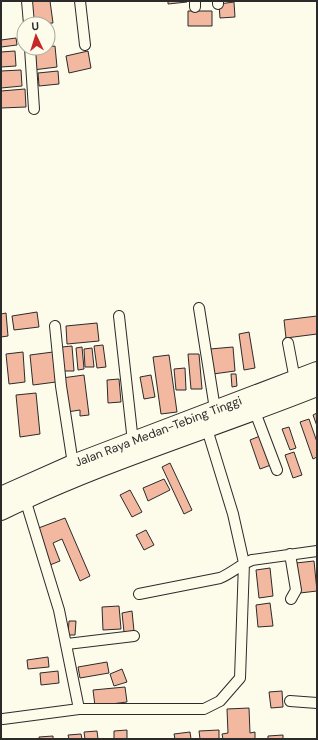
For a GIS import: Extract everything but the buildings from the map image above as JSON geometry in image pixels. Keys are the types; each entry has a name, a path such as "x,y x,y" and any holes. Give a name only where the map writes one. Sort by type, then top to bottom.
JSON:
{"highway":[{"name":"Jalan Raya Medan-Tebing Tinggi","path":"1,511 26,499 214,421 317,371"},
{"name":"Jalan Raya Medan-Tebing Tinggi","path":"1,496 73,464 132,442 255,412 317,387"}],"street":[{"path":"27,1 28,16"},
{"path":"80,1 85,45"},
{"path":"31,56 34,109"},
{"path":"4,719 79,709 204,709 220,701 240,678 244,563 214,421 199,308"},
{"path":"119,316 132,442"},
{"path":"55,326 61,386 73,464"},
{"path":"288,343 296,380"},
{"path":"255,412 277,470"},
{"path":"26,499 59,610 79,709"},
{"path":"139,594 220,578 231,573 244,563 290,554 317,551"},
{"path":"290,554 296,590 291,599"},
{"path":"67,644 134,636"},
{"path":"290,701 317,703"}]}
